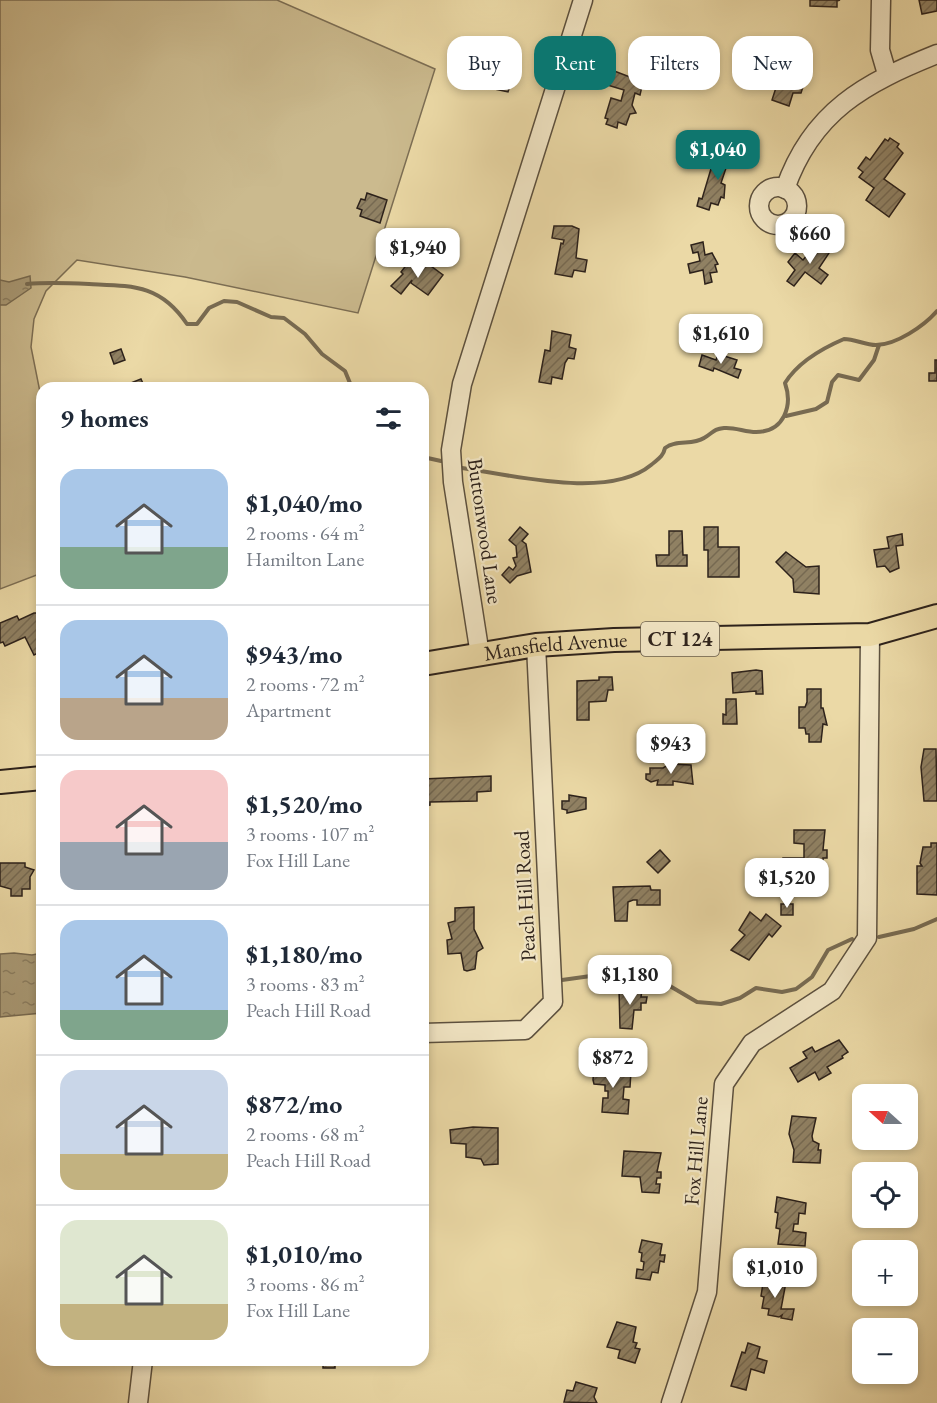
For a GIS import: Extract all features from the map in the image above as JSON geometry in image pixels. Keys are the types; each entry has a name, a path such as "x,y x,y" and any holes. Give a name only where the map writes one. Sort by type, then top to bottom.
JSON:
{"main road":[{"name":"Mansfield Avenue","path":"429,663 536,645 614,640 870,635 937,616"},
{"path":"0,782 36,779"}],"street":[{"name":"Buttonwood Lane","path":"480,655 453,482 451,450 462,384 583,0"},
{"path":"881,0 880,50 887,74"},
{"path":"785,189 792,169 814,133 843,103 887,74 937,54"},
{"name":"Fox Hill Lane","path":"671,1403 707,1292 724,1084 752,1043 832,992 867,938 870,635"},
{"name":"Peach Hill Road","path":"429,1033 525,1030 553,1002 536,645"},
{"path":"138,1403 142,1366"}],"shaded area":[{"path":"0,0 277,0 435,69 358,313 185,277 77,260 46,291 34,319 31,347 38,382 36,382 36,575 0,589"}],"water":[{"path":"30,276 31,288 6,305 0,305 0,280 9,282"},
{"path":"0,954 36,954 36,1014 0,1017"}],"building":[{"path":"810,0 840,0 837,1 837,7 810,6"},
{"path":"919,0 937,0 937,11 922,14"},
{"path":"616,72 628,76 628,90 641,90 640,95 635,93 632,105 636,113 630,114 626,125 618,122 617,128 606,124 608,119 605,118 611,98 621,101 624,90 616,88"},
{"path":"775,90 802,90 801,93 793,93 789,106 772,100"},
{"path":"890,138 899,144 897,147 903,153 884,179 905,194 889,217 866,200 874,188 859,177 863,172 858,168 866,157 870,160 885,139 888,141"},
{"path":"727,149 740,154 735,167 726,168 721,183 725,185 724,198 721,197 718,205 711,203 709,210 697,206 699,198 702,199 713,162 720,165"},
{"path":"367,193 387,200 380,223 360,216 362,210 357,208 361,199 365,200"},
{"path":"554,226 572,226 579,229 576,258 587,260 585,272 574,270 572,277 555,274 561,243 563,244 564,240 552,238"},
{"path":"819,241 831,250 819,268 828,275 821,284 805,272 794,286 787,281 795,270 788,262 795,253 803,260"},
{"path":"703,242 705,255 712,253 718,264 715,265 717,272 710,273 712,282 705,284 703,270 690,273 688,264 700,261 698,252 693,253 691,245"},
{"path":"408,263 419,271 428,264 443,275 428,295 411,283 412,280 401,294 391,286 403,274 401,272"},
{"path":"552,331 571,335 569,347 576,349 574,359 568,358 565,363 562,379 552,377 551,384 539,382 545,350 550,351"},
{"path":"121,349 125,360 114,364 110,353"},
{"path":"718,354 737,360 734,368 741,370 738,378 714,368 713,371 699,366 702,355 716,360"},
{"path":"935,360 937,360 937,381 929,381 929,373 935,373"},
{"path":"520,527 528,534 522,541 526,544 531,572 517,576 510,583 502,575 509,567 513,570 516,566 513,558 517,557 516,546 509,540"},
{"path":"704,527 718,527 718,547 739,547 739,577 708,577 708,550 704,550"},
{"path":"669,531 682,531 683,555 687,555 687,566 657,566 656,555 669,555"},
{"path":"902,534 903,545 896,546 899,568 890,572 885,566 877,567 874,550 889,548 887,537"},
{"path":"786,552 806,567 819,566 819,594 794,592 793,579 776,562"},
{"path":"36,613 36,654 34,655 25,637 5,646 3,642 0,643 0,623 17,616 19,620"},
{"path":"762,671 763,694 756,694 756,691 733,693 732,673"},
{"path":"599,677 612,677 613,690 608,690 606,701 589,702 589,720 577,720 577,681 599,680"},
{"path":"807,689 821,689 821,708 823,708 827,725 823,724 821,742 809,742 809,734 806,734 805,728 799,728 799,707 805,707"},
{"path":"726,699 736,699 737,724 723,724 723,714 726,715"},
{"path":"924,749 936,749 937,801 924,801 921,767"},
{"path":"670,764 691,765 693,784 673,781 673,785 657,785 658,780 651,782 646,779 646,774 650,774 650,768 663,768"},
{"path":"491,776 491,791 477,792 477,801 430,802 429,805 429,779"},
{"path":"569,795 586,798 586,809 567,813 567,810 562,809 562,801 569,801"},
{"path":"794,830 825,830 823,850 827,850 827,858 823,858 824,878 793,878 792,872 783,872 783,858 804,858 804,844 794,843"},
{"path":"931,843 937,843 937,895 917,894 917,866 922,866 920,863 923,847 931,847"},
{"path":"660,850 670,861 658,873 647,862"},
{"path":"0,863 25,863 25,867 34,870 30,877 30,889 22,889 22,896 11,896 11,889 0,886"},
{"path":"650,886 651,890 660,890 660,905 637,905 637,900 633,900 628,902 627,921 615,921 613,887"},
{"path":"781,904 793,904 793,915 781,915"},
{"path":"474,907 474,929 483,948 477,952 475,969 467,971 464,970 461,953 448,954 447,940 452,939 448,923 455,921 455,908"},
{"path":"750,912 761,921 766,914 781,926 772,937 769,934 749,960 731,950 745,935 739,930"},
{"path":"619,989 642,990 641,997 647,997 646,1003 641,1003 641,1010 634,1010 632,1029 620,1028"},
{"path":"839,1040 848,1052 842,1056 843,1058 827,1067 831,1073 819,1080 815,1072 798,1082 790,1068 807,1058 803,1052 812,1047 815,1052"},
{"path":"594,1067 608,1068 608,1071 631,1071 630,1087 624,1087 623,1099 629,1100 628,1114 602,1112 603,1098 608,1098 608,1091 605,1091 605,1085 594,1084 593,1080"},
{"path":"792,1116 816,1118 812,1136 813,1141 819,1144 818,1150 821,1150 820,1163 793,1162 794,1150 789,1134"},
{"path":"473,1127 498,1128 498,1164 484,1165 481,1159 466,1157 466,1144 451,1143 450,1130"},
{"path":"624,1151 661,1153 657,1172 661,1172 661,1178 657,1178 656,1184 660,1184 659,1193 642,1192 640,1177 622,1176"},
{"path":"777,1197 806,1203 805,1214 799,1213 798,1224 794,1224 793,1231 806,1233 805,1246 778,1244 780,1229 776,1228 778,1213 775,1212"},
{"path":"642,1240 662,1244 660,1255 665,1255 664,1262 660,1261 658,1273 652,1272 650,1280 636,1278 637,1269 643,1270 642,1253 639,1252"},
{"path":"764,1277 786,1282 781,1309 794,1309 792,1320 781,1318 782,1315 779,1317 768,1315 769,1309 762,1308"},
{"path":"617,1322 636,1327 633,1342 637,1343 635,1348 640,1349 635,1363 618,1358 620,1350 607,1347"},
{"path":"748,1343 760,1347 757,1358 767,1361 764,1373 751,1369 746,1390 731,1386 742,1352 745,1353"},
{"path":"323,1366 335,1366 335,1368 323,1368"},
{"path":"576,1382 597,1388 594,1397 597,1403 564,1402 567,1390 573,1391"}],"waterway":[{"path":"27,284 58,283 132,287 155,294 166,301 187,324 197,324 209,308 224,301 237,302 271,317 284,318 305,334 322,354 345,371 350,382"},
{"path":"462,468 560,482 611,481 633,475 651,465 670,445 695,442 720,429 732,428 756,432 773,428 780,423 787,409 785,383 790,375 812,356 844,339 876,345 892,342 925,323 937,311"},
{"path":"786,416 816,409 827,402 832,382 838,375 859,380 874,360 879,345"},
{"path":"429,458 441,461"},
{"path":"879,937 914,929 937,919"},
{"path":"562,980 641,969 697,1002 721,1004 740,998 756,988 782,992 796,989 812,977 828,950 852,939"}]}
